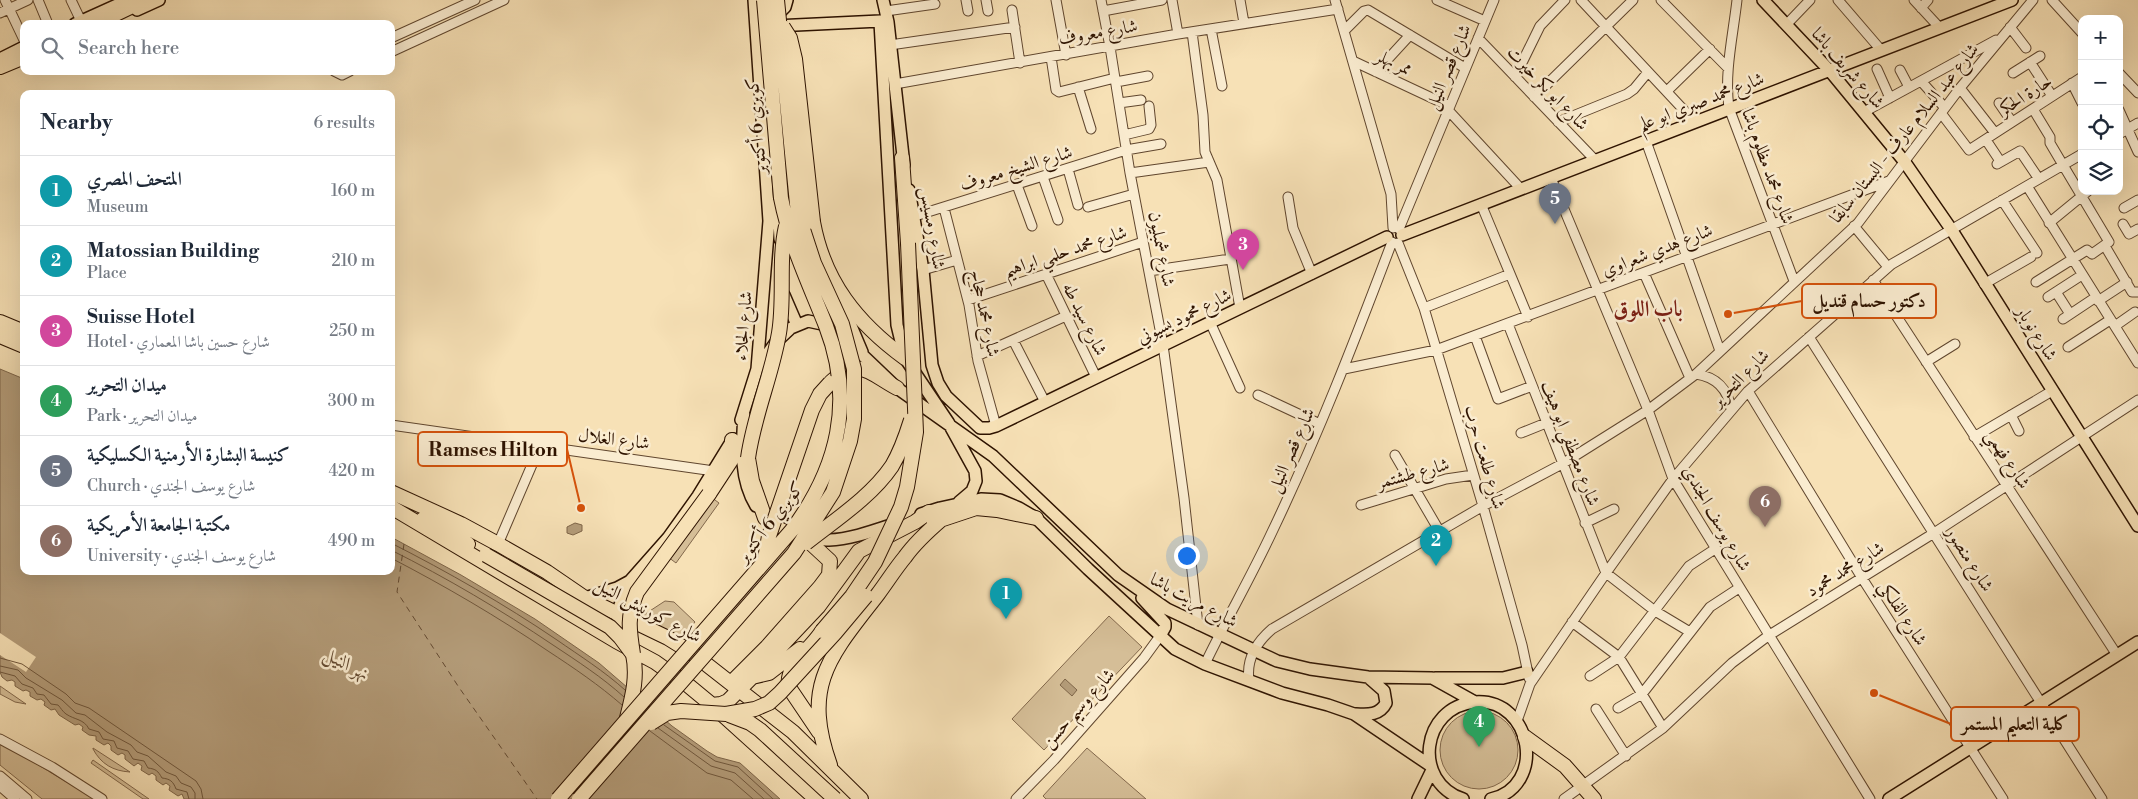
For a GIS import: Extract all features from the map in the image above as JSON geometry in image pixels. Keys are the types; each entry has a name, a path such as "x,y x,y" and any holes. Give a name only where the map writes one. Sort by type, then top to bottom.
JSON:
{"highway":[{"path":"103,20 145,0"},
{"name":"كوبري 6 أكتوبر","path":"558,799 792,530 820,487 830,462 840,411 840,382 836,358 827,328 786,226 781,198 764,0"},
{"name":"كوبري 6 أكتوبر","path":"579,799 794,553 833,492 843,464 854,419 854,378 849,348 842,324 814,263 798,214 792,139 774,26 778,0"},
{"path":"774,26 790,38 795,59 813,222 819,247 831,279 848,304 861,318 887,345 905,358"},
{"path":"0,68 20,59"},
{"path":"821,735 796,700 787,682 789,674 864,580 884,546 900,507 914,455 916,404 902,158"},
{"path":"765,518 752,481 748,458 755,422 779,333 782,306 782,249 786,226"},
{"path":"0,322 20,330"},
{"path":"0,336 20,344"},
{"path":"764,562 769,536 812,410 820,394 838,375 854,368 862,368 898,388"},
{"path":"794,553 856,504 883,478 903,446 916,404"},
{"path":"626,722 635,685 636,670 628,620 630,607 637,592 709,494 732,459 732,440"},
{"name":"شارع كورنيش النيل","path":"395,494 498,544 547,572 582,596 668,638 735,686 793,732 861,799"},
{"path":"640,730 668,713 691,711 726,714 755,709 774,698 835,633 910,541 933,522 976,508 998,510 1036,518"},
{"path":"397,510 444,528 486,555 610,627 633,654"},
{"path":"397,510 435,535 655,662 712,705 816,799"},
{"path":"735,686 752,677 818,608 859,551 915,522 929,512"},
{"path":"831,768 821,735 817,712 818,691 830,661 850,629 879,593 904,557 942,519"},
{"path":"712,705 728,701 735,686 829,575 830,561 804,536"},
{"path":"570,614 579,615 582,611 582,596"},
{"path":"752,677 761,677 768,674 822,631"},
{"path":"726,714 750,723 760,730 835,799"},
{"path":"757,745 768,735 780,731 793,732"},
{"path":"1525,737 1565,766 1594,799"}],"main road":[{"path":"81,20 107,4 128,0"},
{"path":"116,20 159,0"},
{"name":"شارع الجلاء","path":"616,641 618,614 622,596 630,581 668,538 732,440 744,415 757,369 769,221 754,0"},
{"path":"756,37 785,6 786,0"},
{"name":"شارع شريف باشا","path":"1763,0 1830,70 1904,161"},
{"name":"شارع محمد صبري ابو علم","path":"1395,236 1551,178 2012,0"},
{"path":"774,26 883,8"},
{"name":"شارع رمسيس","path":"883,8 890,45 902,158 915,216 923,270 929,344 938,383 946,396 980,428 996,426"},
{"name":"شارع رمسيس","path":"883,8 897,325 905,358 948,422"},
{"name":"شارع الجلاء","path":"774,26 765,41 774,146 781,284 789,310 797,325"},
{"path":"0,59 20,49"},
{"path":"0,74 20,65"},
{"name":"شارع نوبار","path":"1904,161 1951,229 2138,526"},
{"name":"شارع محمود بسيوني","path":"996,426 1210,322 1395,236"},
{"path":"831,279 863,356"},
{"path":"762,307 770,320 777,325 781,325 786,321 789,310"},
{"name":"شارع مريت باشا","path":"797,325 808,321 822,324 863,356 898,388 993,456 1118,576 1137,591 1167,609 1277,661 1303,668 1368,677 1432,678 1476,702 1498,707 1517,721"},
{"path":"757,369 784,333 797,325"},
{"path":"744,415 742,463 747,490 765,518 781,529 830,541 848,539 955,504 981,499 1000,500 1036,518 1175,649 1205,664 1282,693 1354,714 1366,715 1380,710 1386,703 1384,691 1368,677"},
{"path":"948,422 976,471 976,481 972,491 955,504"},
{"name":"شارع الجلاء","path":"582,596 617,588 630,581"},
{"path":"1137,591 1165,623 1160,636"},
{"path":"1889,799 2138,642"},
{"path":"1432,678 1503,678 1527,672"},
{"path":"1459,798 1438,781 1431,768 1428,754 1430,741 1434,729 1442,718 1452,710 1476,702"},
{"path":"1354,714 1431,768"},
{"path":"1491,799 1508,791 1519,780 1525,766 1527,752 1525,737 1517,721"},
{"path":"1418,799 1431,768"}],"street":[{"path":"0,13 7,4 28,0"},
{"path":"38,0 46,20"},
{"path":"71,0 77,20"},
{"path":"395,36 475,0"},
{"path":"395,50 504,0"},
{"path":"966,0 968,11"},
{"path":"986,0 988,11"},
{"path":"1056,0 1066,55"},
{"name":"شارع شمبليون","path":"1100,0 1110,47 1130,173 1163,345 1185,508 1198,625"},
{"path":"1103,11 1162,0"},
{"path":"1172,0 1178,34"},
{"path":"1240,0 1244,23"},
{"path":"1437,0 1485,21"},
{"name":"شارع قصر النيل","path":"1205,664 1272,531 1344,369 1411,196 1494,0"},
{"path":"1515,77 1540,26 1564,0"},
{"path":"1581,0 1695,122"},
{"path":"1534,97 1634,0"},
{"path":"1661,0 1728,68"},
{"name":"شارع محمد مظلوم باشا","path":"1737,0 1728,68 1727,95 1729,108 1794,281"},
{"path":"1786,25 1810,0"},
{"path":"1838,0 1881,50"},
{"path":"1914,0 1939,27"},
{"path":"1921,8 1928,0"},
{"name":"شارع عبد السلام عارف - البستان سابقا","path":"1249,680 1248,666 1263,636 1288,618 1483,506 1562,464 1648,410 1693,376 1854,226 1960,88 2033,0"},
{"path":"2052,0 2078,29"},
{"path":"7,4 20,32"},
{"path":"883,8 935,4"},
{"name":"شارع معروف","path":"894,84 1211,29 1336,4"},
{"name":"شارع طلعت حرب","path":"1336,4 1391,194 1395,236 1424,308 1483,506 1530,684"},
{"path":"1012,10 1020,62"},
{"path":"1344,32 1364,11 1368,10 1465,68"},
{"path":"890,45 1014,27"},
{"path":"2010,27 2026,48"},
{"path":"1211,29 1222,86"},
{"path":"1192,32 1203,115 1205,152 1217,180 1240,308"},
{"path":"1376,72 1410,35"},
{"path":"1864,112 2002,37"},
{"name":"شارع ابو بكر خيرت","path":"1478,38 1595,160"},
{"path":"1667,91 1710,49"},
{"path":"2013,73 2040,56"},
{"path":"1051,57 1057,91 1148,76"},
{"name":"ممر بهلر","path":"1353,61 1449,108"},
{"path":"2030,62 2052,96"},
{"path":"1877,70 1890,98"},
{"path":"1900,70 1909,87"},
{"path":"1558,122 1627,94 1634,89 1648,72"},
{"path":"2123,77 2137,91"},
{"name":"حارة الحكر","path":"1969,150 2078,79"},
{"path":"1921,81 1943,110 1974,158"},
{"path":"2072,83 2078,95"},
{"path":"1078,87 1091,128"},
{"path":"1960,88 1995,133"},
{"path":"1119,103 1141,100"},
{"path":"1999,103 2012,122"},
{"path":"1124,135 1149,129 1151,125 1149,106"},
{"path":"1449,108 1521,189"},
{"path":"2033,109 2050,136 2050,143 2078,186"},
{"path":"2138,123 2123,132 2138,152"},
{"path":"1986,140 1997,161 2020,151 2039,179"},
{"path":"1646,141 1720,351"},
{"name":"شارع الشيخ معروف","path":"915,216 1126,150 1161,144"},
{"name":"شارع التحرير","path":"1517,721 1530,684 1606,573 1672,479 1748,391 1888,267 2078,156"},
{"path":"1130,173 1209,162"},
{"path":"1068,169 1078,204"},
{"path":"1043,177 1058,220"},
{"name":"شارع يوسف الجندي","path":"1551,178 1648,410 1672,479 1870,799"},
{"name":"شارع هدي شعراوي","path":"1344,369 1436,350 1890,180"},
{"path":"1017,185 1032,226"},
{"path":"2027,186 2112,323 2137,359"},
{"path":"1088,207 1134,194"},
{"path":"1391,194 1401,199 1411,196"},
{"path":"2049,223 2083,195"},
{"path":"2084,195 2132,292 2138,292"},
{"path":"1288,197 1296,236 1312,274"},
{"path":"1984,284 2034,255 2002,200"},
{"path":"2124,208 2138,200"},
{"path":"1481,204 1528,317"},
{"name":"شارع محمد حجاج","path":"944,208 968,300 977,356 996,426"},
{"path":"2123,224 2129,234 2138,229"},
{"path":"1854,226 1888,267"},
{"name":"شارع محمد حلمي ابراهيم","path":"968,300 1144,242"},
{"path":"2036,282 2087,250 2092,254 2107,243"},
{"path":"1149,271 1230,259"},
{"path":"923,270 957,260"},
{"path":"1644,273 1693,376 1709,377 1720,385 1728,396 1731,409"},
{"name":"شارع سيد طه","path":"1046,274 1096,377"},
{"path":"1424,308 1510,274"},
{"path":"2082,275 2052,295 2066,316 2127,282"},
{"name":"شارع فهمي","path":"1873,280 2117,655"},
{"path":"2068,347 2135,312"},
{"path":"977,356 1066,316"},
{"path":"1210,322 1240,388"},
{"name":"شارع مصطفي ابو هيف","path":"1508,324 1606,573"},
{"path":"1475,336 1498,399 1532,386"},
{"name":"شارع منصور","path":"1809,337 2102,799"},
{"path":"1013,340 1045,402"},
{"path":"1926,362 1955,344"},
{"name":"شارع الفلكي","path":"1748,391 1862,578 2003,799"},
{"path":"1974,437 2052,391"},
{"path":"1258,395 1320,424"},
{"name":"شارع محمد محمود","path":"1564,799 1663,728 1732,663 1768,636 1934,533 2138,400"},
{"path":"2011,416 2020,431"},
{"path":"1521,433 1546,423"},
{"name":"شارع الغلال","path":"395,426 714,470"},
{"path":"498,544 540,446"},
{"path":"1395,455 1440,532"},
{"name":"شارع طشتمر","path":"1361,505 1414,488 1473,475"},
{"path":"1585,523 1614,509"},
{"path":"1590,676 1619,657 1689,566 1715,549"},
{"path":"1606,573 1655,610 1690,632"},
{"path":"1618,708 1642,694 1710,607 1739,588"},
{"path":"1572,622 1619,657 1663,728"},
{"name":"شارع وسيم حسن","path":"1016,799 1054,760 1138,665 1160,636"},
{"path":"1596,708 1626,756"},
{"path":"0,738 52,767 102,799"},
{"path":"0,776 27,799"},
{"path":"0,786 15,799"}],"shaded area":[{"path":"711,497 719,503 676,563 668,557"},
{"path":"665,601 674,602 695,622 682,637 639,618"},
{"path":"1109,616 1142,647 1044,750 1012,719"},
{"path":"0,686 26,704 15,702 0,694"},
{"path":"1479,711 1494,714 1511,728 1515,735 1518,750 1515,765 1501,782 1494,786 1479,789 1464,786 1447,772 1443,765 1440,750 1443,735 1457,718 1464,714"},
{"path":"0,742 95,799 42,799 0,765"},
{"path":"93,748 130,772 108,766"},
{"path":"1087,748 1146,799 1046,799 1043,796"},
{"path":"93,760 149,799 143,799 91,763"}],"water":[{"name":"نهر النيل","path":"0,369 20,377 20,575 395,575 395,539 461,575 535,619 599,663 672,726 707,751 717,757 740,763 780,799 184,799 182,794 178,796 169,790 170,786 166,783 163,785 156,780 156,776 152,773 149,775 141,770 142,766 138,763 134,766 125,759 125,755 122,753 118,755 111,750 111,746 108,743 104,745 96,740 96,736 89,735 82,730 83,727 79,724 75,725 59,715 55,709 51,710 44,705 45,702 41,699 37,700 30,696 30,692 23,691 15,686 15,682 12,680 7,681 0,672"},
{"path":"575,523 582,525 582,531 573,535 567,533 567,527"},
{"path":"1065,679 1077,690 1072,696 1060,685"}],"pier":[{"path":"0,633 36,657 26,672 0,655"}],"ferry route":[{"path":"404,544 397,592 458,686 537,799"}],"place":[{"name":"كنيسة البشارة الأرمنية الكسليكية","path":"1555,224"},
{"name":"Suisse Hotel","path":"1243,270"},
{"name":"دكتور حسام قنديل","path":"1728,314"},
{"name":"Ramses Hilton","path":"581,508"},
{"name":"مكتبة الجامعة الأمريكية","path":"1765,527"},
{"name":"Matossian Building","path":"1436,566"},
{"name":"المتحف المصري","path":"1006,619"},
{"name":"كلية التعليم المستمر","path":"1874,693"},
{"name":"ميدان التحرير","path":"1479,747"}],"district":[{"name":"باب اللوق","path":"1648,308"}]}
